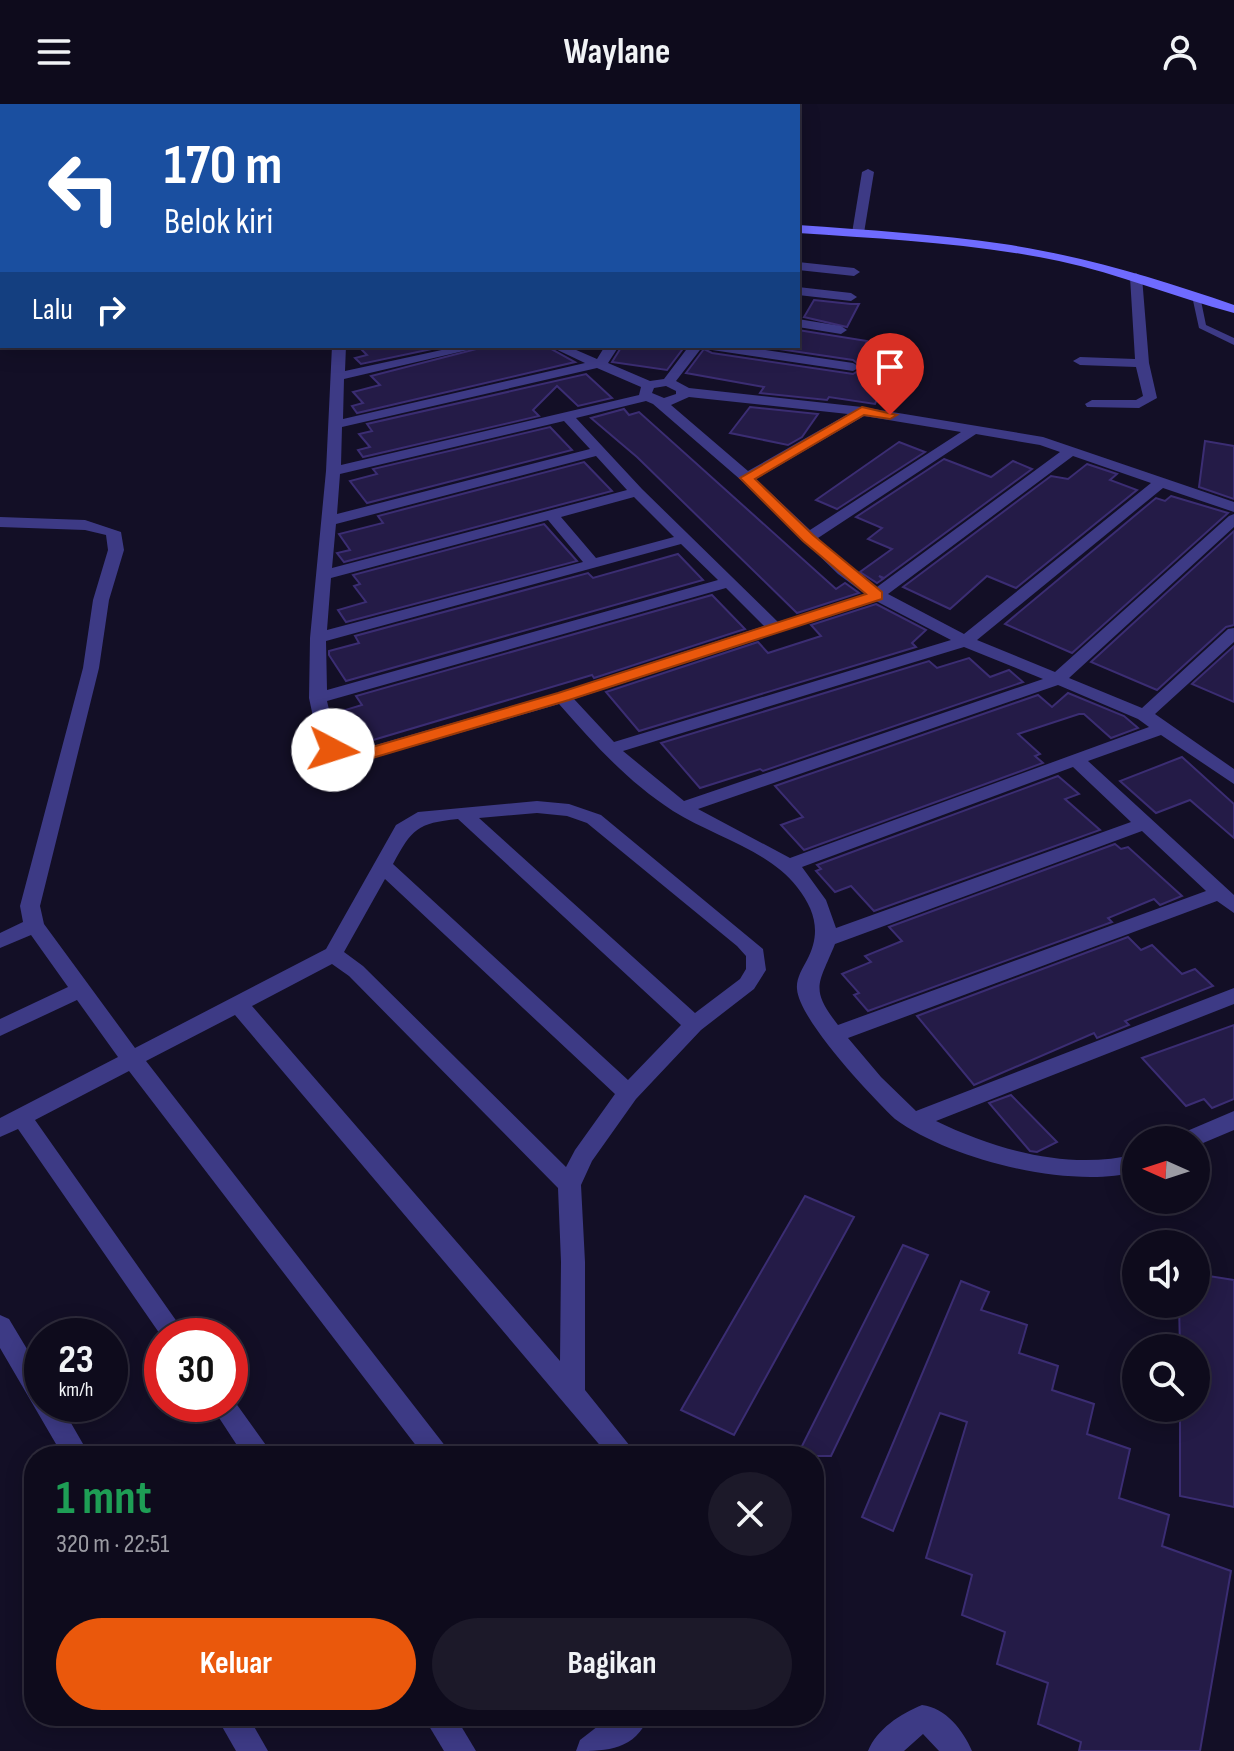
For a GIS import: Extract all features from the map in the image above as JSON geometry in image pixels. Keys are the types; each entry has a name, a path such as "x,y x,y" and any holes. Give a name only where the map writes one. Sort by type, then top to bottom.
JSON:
{"street":[{"path":"858,233 868,172"},
{"path":"800,229 1031,252 1136,277 1234,309"},
{"path":"800,266 854,272"},
{"path":"1092,404 1147,402 1150,398 1142,363 1136,277"},
{"path":"800,291 851,297"},
{"path":"800,323 841,330"},
{"path":"339,348 333,471 318,638 318,698 327,740 339,755 363,755 563,697 877,595 1072,450"},
{"path":"337,377 469,348"},
{"path":"561,348 601,363 651,394 747,478 808,538 877,595 965,641 1144,715 1230,768"},
{"path":"333,425 601,363 611,348"},
{"path":"333,471 651,394 668,382 694,348"},
{"path":"725,348 853,367"},
{"path":"1080,361 1142,363"},
{"path":"668,382 679,385 685,392 862,411 976,428 1072,450 1234,507"},
{"path":"651,394 679,399 685,392"},
{"path":"747,478 862,411"},
{"path":"567,416 637,492 776,629"},
{"path":"808,538 976,428"},
{"path":"329,521 600,451"},
{"path":"608,750 965,641 1161,482"},
{"path":"324,575 637,492"},
{"path":"552,516 593,564"},
{"path":"683,808 1057,680 1234,519"},
{"path":"0,522 85,525 113,532 116,550 101,600 91,668 30,906 34,925 79,990 432,1446"},
{"path":"318,638 684,539"},
{"path":"318,698 730,582"},
{"path":"1144,715 1234,633"},
{"path":"563,697 608,750 635,776 683,808 789,865 816,900 827,939 809,978 808,995 835,1035 896,1108 913,1121 994,1155 1090,1171 1122,1169"},
{"path":"789,865 1165,727"},
{"path":"835,1035 1227,900 1076,760"},
{"path":"161,1318 11,1123 333,954 403,829 425,816 537,807 569,810 594,819 756,954 756,970 747,984 694,1025 628,1093 583,1156 569,1185 573,1262 572,1393"},
{"path":"461,812 694,1025"},
{"path":"827,939 1146,823"},
{"path":"383,866 628,1093"},
{"path":"0,941 34,925"},
{"path":"333,954 356,971 569,1185"},
{"path":"0,1028 79,990"},
{"path":"913,1121 1234,996"},
{"path":"238,1004 617,1446"},
{"path":"1210,1130 1234,1120"},
{"path":"0,1326 24,1367"},
{"path":"57,1422 71,1446"},
{"path":"235,1422 252,1446"},
{"path":"883,1751 918,1719 929,1718 936,1722 957,1751"},
{"path":"237,1726 253,1751"},
{"path":"445,1726 461,1751"},
{"path":"591,1751 622,1726"}],"lane":[{"path":"1196,296 1198,320 1202,326 1234,342"}],"building":[{"path":"814,300 859,304 847,327 804,317"},
{"path":"800,330 867,341 863,350 874,353 861,379 884,383 875,404 829,397 827,400 760,393 764,387 686,373 704,349 712,353 853,374 863,368 853,360 772,348 800,348"},
{"path":"360,348 437,348 361,364 355,358 367,355"},
{"path":"480,348 550,348 575,362 357,413 352,406 363,403 353,392 380,385 371,376"},
{"path":"621,348 684,348 667,370 612,362"},
{"path":"586,374 612,398 578,406 557,386 533,410 539,416 363,457 358,450 370,447 359,434 372,431 367,424"},
{"path":"750,407 818,414 802,437 788,445 730,433"},
{"path":"624,409 629,415 639,412 836,589 845,583 859,593 797,613 637,457 591,418"},
{"path":"550,427 572,450 367,503 350,481 377,474 373,469"},
{"path":"1205,441 1234,446 1234,499 1199,487"},
{"path":"899,442 925,452 837,509 816,500"},
{"path":"944,459 991,477 1013,461 1032,469 884,578 879,576 883,579 877,583 860,572 892,549 868,539 882,528 856,517"},
{"path":"584,462 612,491 344,562 337,553 350,550 339,534 383,523 378,516"},
{"path":"1087,464 1117,474 1110,480 1137,490 1016,588 987,576 950,609 903,587 1051,476 1068,479"},
{"path":"1171,496 1228,513 1072,653 1005,624 1156,498 1165,501"},
{"path":"544,524 577,561 346,622 338,610 366,602 354,586 360,584 353,575"},
{"path":"1234,531 1234,625 1226,627 1157,690 1091,662"},
{"path":"678,554 703,580 346,681 329,655 329,651 359,643 355,636 588,573 593,578"},
{"path":"712,595 745,629 594,678 592,675 363,743 342,711 362,705 356,696"},
{"path":"876,604 926,630 912,643 916,647 639,731 606,692 758,642 768,653 821,636 811,625"},
{"path":"1234,646 1234,702 1192,684"},
{"path":"969,658 990,677 1009,670 1023,682 763,771 760,769 700,788 661,743 929,661 937,668"},
{"path":"1068,693 1124,716 1138,728 1111,738 1084,714 1079,714 1018,734 1040,754 1035,756 1043,763 804,850 781,825 803,817 775,786 1038,695 1052,707"},
{"path":"1182,757 1234,804 1234,838 1190,800 1156,813 1120,781"},
{"path":"1058,776 1079,794 1065,799 1100,830 874,911 851,886 835,892 816,871 821,869 817,865"},
{"path":"1115,844 1121,849 1128,847 1182,896 1160,905 1154,899 1108,918 1112,922 868,1011 854,995 859,993 842,974 871,962 865,956 902,941 889,927"},
{"path":"1128,937 1141,950 1152,945 1182,974 1195,969 1213,986 1125,1021 1129,1025 1097,1038 1094,1033 974,1085 917,1016"},
{"path":"1234,1025 1234,1099 1212,1108 1204,1099 1186,1106 1142,1058"},
{"path":"1011,1095 1057,1142 1037,1152 1030,1151 989,1103"},
{"path":"805,1196 854,1217 734,1435 681,1410"},
{"path":"903,1245 928,1255 831,1456 824,1456 824,1446 802,1446"},
{"path":"1210,1276 1234,1280 1234,1507 1180,1496 1180,1422 1210,1422 1210,1334 1180,1334 1179,1318 1210,1318"},
{"path":"961,1281 989,1292 981,1310 1027,1325 1019,1353 1058,1366 1052,1390 1094,1404 1087,1434 1130,1449 1119,1498 1169,1515 1162,1546 1231,1571 1200,1751 1079,1751 1081,1742 1038,1724 1048,1683 997,1664 1005,1632 962,1615 972,1575 926,1558 967,1422 940,1413 893,1531 862,1517"}],"route":[{"path":"333,750 339,755 363,755 563,697 877,595 844,571 747,478 862,411 890,415"}]}
